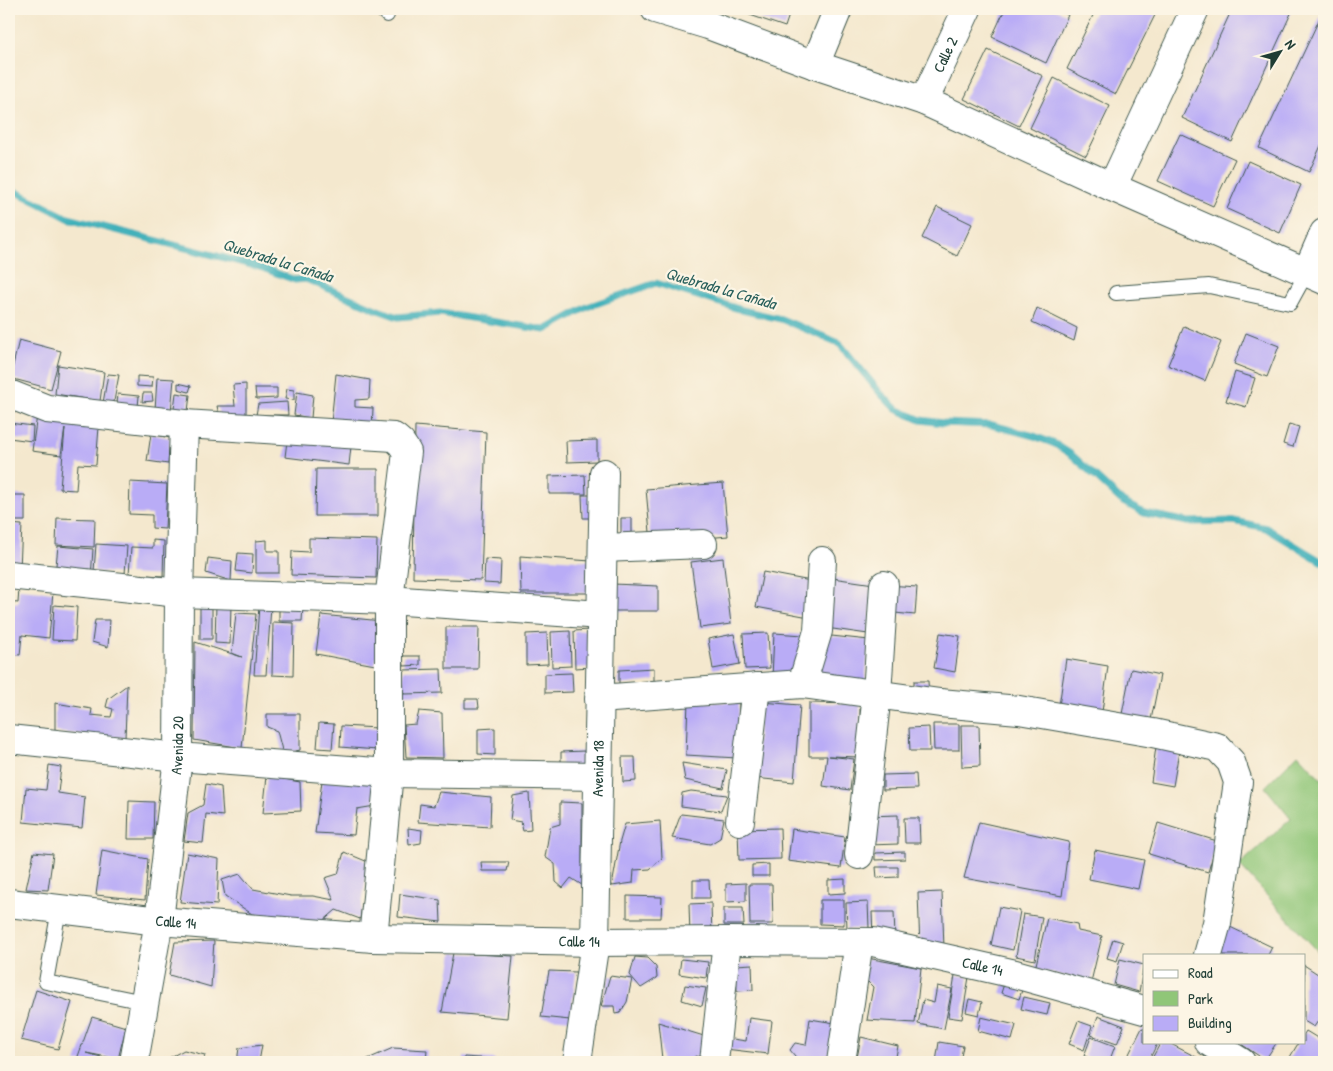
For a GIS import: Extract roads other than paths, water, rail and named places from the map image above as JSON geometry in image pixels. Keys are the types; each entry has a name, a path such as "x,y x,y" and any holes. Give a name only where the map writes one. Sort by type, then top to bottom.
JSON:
{"street":[{"path":"655,9 708,25 815,66 924,101 1112,187 1315,276 1324,232"},
{"path":"815,66 838,9"},
{"name":"Calle 2","path":"924,101 967,9"},
{"path":"1112,187 1195,9"},
{"path":"9,394 47,409 184,424 394,437 401,443 407,452 389,600 389,773 373,938"},
{"name":"Avenida 20","path":"134,1062 159,921 178,757 184,424"},
{"name":"Avenida 18","path":"577,1062 595,942 604,473"},
{"path":"602,548 704,544"},
{"path":"802,684 818,631 822,561"},
{"path":"9,575 180,593 389,600 601,615"},
{"path":"859,855 877,694 884,585"},
{"path":"599,699 802,684 940,704 1020,710 1153,732 1217,747 1231,762 1238,782 1217,923 1208,954"},
{"path":"740,821 756,687"},
{"path":"9,739 178,757 389,773 598,776"},
{"name":"Calle 14","path":"9,903 159,921 373,938 595,942 873,942 1016,974 1143,1010"},
{"path":"714,1062 727,941"},
{"path":"841,1062 858,942"},
{"path":"1212,1051 1241,1062"}],"lane":[{"path":"1116,293 1209,286 1290,303 1315,276"},
{"path":"59,909 46,982 144,1002"}],"waterway":[{"name":"Quebrada la Cañada","path":"9,188 68,218 260,267 295,280 306,279 398,317 440,313 545,330 587,307 656,283 742,310 781,319 839,343 881,394 896,409 921,420 992,425 1034,436 1055,444 1072,455 1123,502 1144,513 1188,522 1234,521 1266,528 1324,563"}]}
